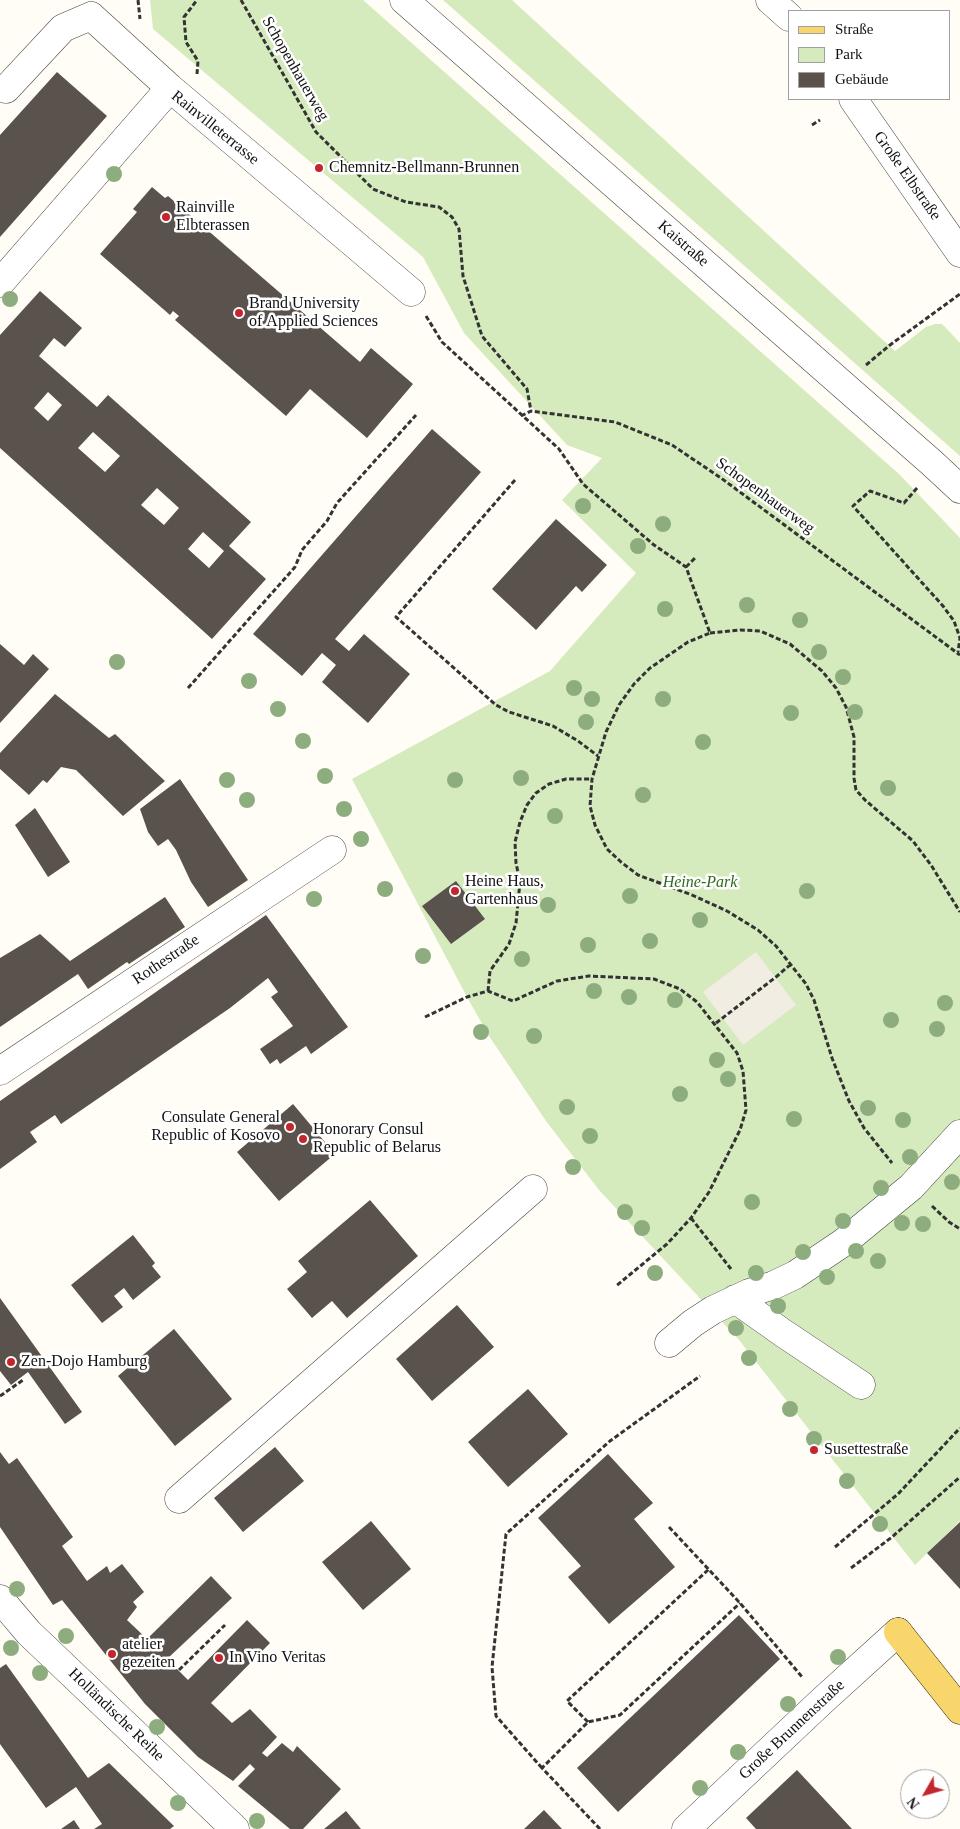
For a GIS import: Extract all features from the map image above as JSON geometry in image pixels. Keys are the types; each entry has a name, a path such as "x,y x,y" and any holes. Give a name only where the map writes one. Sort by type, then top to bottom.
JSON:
{"main road":[{"path":"898,1632 960,1710"}],"street":[{"name":"Kaistraße","path":"404,0 960,489"},
{"path":"770,0 788,16"},
{"path":"6,89 63,28 91,16 170,88"},
{"name":"Rainvilleterrasse","path":"0,283 170,88 411,292"},
{"name":"Große Elbstraße","path":"854,100 960,253"},
{"name":"Rothestraße","path":"0,1071 332,850"},
{"path":"669,1343 693,1323 742,1296 774,1285 795,1275 817,1261 870,1222 911,1187 960,1134"},
{"path":"179,1499 534,1189"},
{"path":"742,1296 783,1334 862,1384"},
{"name":"Holländische Reihe","path":"0,1599 29,1633 224,1826"},
{"name":"Große Brunnenstraße","path":"686,1829 898,1632"}],"path":[{"path":"138,0 139,9"},
{"path":"197,77 198,61 186,42 184,17 198,0"},
{"name":"Schopenhauerweg","path":"241,0 316,132 373,189 406,202 439,207 452,217 459,230 462,276 482,336 527,389 530,411 615,422 672,445 721,478 959,654"},
{"path":"812,125 820,120"},
{"path":"411,292 442,342 559,449 583,484 654,545 686,567 710,633"},
{"path":"890,345 960,294"},
{"path":"521,416 530,411"},
{"path":"188,688 295,567 302,550 327,521 337,503 416,415"},
{"path":"515,480 396,617 496,705 509,712 553,726 598,756"},
{"path":"913,494 904,503 870,491 853,506 944,606 954,621 960,638 959,654"},
{"path":"686,567 695,558"},
{"path":"960,912 931,865 913,841 856,790 854,778 854,737 846,707 836,688 822,671 790,644 760,631 740,630 710,633 688,642 668,654 634,684 615,714 598,756 592,779 590,806 595,825 608,848 621,862 638,875 692,895 727,911 758,930 776,946 806,984 814,1000 832,1058 849,1101 864,1128 911,1187 949,1222 960,1229"},
{"path":"488,991 490,971 509,944 516,923 520,882 516,864 515,842 527,805 536,793 549,784 566,780 592,779"},
{"path":"716,1023 791,964"},
{"path":"424,1017 467,997 488,991 512,1001 557,981 589,976 654,979 680,989 697,1002 716,1023 737,1053 743,1071 746,1110 740,1130 709,1192 691,1218 657,1253 616,1286"},
{"path":"691,1218 742,1296"},
{"path":"600,1829 496,1716 492,1668 506,1534 610,1440 700,1376"},
{"path":"0,1396 23,1380"},
{"path":"835,1547 898,1494 960,1428"},
{"path":"852,1568 892,1537 960,1477"},
{"path":"669,1527 740,1603 822,1701"},
{"path":"588,1722 567,1701 709,1569"},
{"path":"542,1768 588,1722 620,1715 740,1603"},
{"path":"179,1670 225,1625"}],"green space":[{"name":"Heine-Park","path":"150,0 363,0 899,474 960,538 960,1521 915,1565 739,1340 599,1190 546,1121 489,1036 352,779 550,671 636,573 562,500 602,458 567,445 464,333 423,257 153,29"},
{"path":"443,0 512,0 895,351 926,327 942,324 960,343 960,456"}],"shaded area":[{"path":"756,952 796,1005 743,1045 703,992"}],"building":[{"path":"57,72 107,116 0,237 0,135"},
{"name":"Brand University of Applied Sciences","path":"152,187 165,198 168,196 360,362 371,348 413,384 367,438 310,389 286,416 175,320 179,316 173,311 170,315 100,254 137,212 133,209"},
{"path":"40,291 82,328 65,347 54,338 39,356 97,407 108,395 251,522 229,546 266,579 212,639 0,448 0,335","holes":["48,392 62,405 48,421 34,408","93,432 120,456 105,472 78,448","157,488 179,508 164,525 141,505","203,532 224,551 209,568 188,549"]},
{"path":"432,429 481,472 335,639 349,651 364,634 410,674 368,723 322,682 336,665 322,653 302,676 253,634"},
{"path":"556,519 607,565 582,592 576,586 536,630 492,589"},
{"path":"0,644 24,665 33,654 49,669 0,723"},
{"path":"55,694 109,738 115,734 165,781 123,816 76,770 61,767 47,783 43,780 29,795 0,769 0,753"},
{"path":"180,779 248,880 208,907 191,882 176,850 168,839 158,846 148,832 140,809"},
{"path":"35,808 70,862 48,877 15,825"},
{"path":"456,881 485,919 451,944 422,906"},
{"path":"165,897 185,927 129,964 127,962 88,989 78,974 0,1027 0,958 40,934 70,961"},
{"path":"266,915 348,1027 311,1054 306,1046 280,1064 277,1059 270,1064 260,1049 293,1026 271,997 278,992 268,978 230,1008 61,1124 55,1115 30,1132 37,1142 0,1169 0,1101"},
{"path":"293,1104 335,1154 279,1201 237,1152"},
{"path":"370,1200 418,1256 347,1318 332,1301 312,1318 287,1289 307,1272 298,1261"},
{"path":"133,1235 155,1263 152,1266 161,1277 133,1300 124,1288 114,1296 123,1307 102,1323 71,1285"},
{"path":"0,1298 82,1412 65,1424 28,1372 11,1385 0,1371"},
{"path":"457,1305 494,1347 432,1401 396,1359"},
{"path":"174,1329 232,1399 175,1446 118,1376"},
{"path":"528,1389 568,1434 508,1487 468,1442"},
{"path":"275,1447 304,1481 243,1532 214,1498"},
{"path":"0,1452 9,1464 17,1458 73,1537 62,1546 87,1581 107,1566 110,1573 122,1564 144,1592 133,1602 137,1607 127,1620 147,1639 211,1576 232,1598 167,1659 188,1680 247,1620 270,1643 211,1703 232,1723 250,1709 277,1737 262,1753 267,1757 282,1743 293,1752 297,1746 341,1789 303,1829 290,1829 238,1786 255,1769 250,1764 233,1781 198,1757 145,1704 62,1600 53,1605 0,1527"},
{"path":"608,1454 653,1503 634,1519 675,1567 609,1624 568,1577 581,1566 538,1518"},
{"path":"371,1521 411,1569 363,1610 322,1562"},
{"path":"960,1522 960,1589 927,1553"},
{"path":"739,1615 780,1659 618,1812 577,1768"},
{"path":"6,1664 88,1778 109,1763 174,1826 170,1829 94,1829 102,1824 76,1787 46,1808 0,1744 0,1668"},
{"path":"797,1770 852,1829 756,1829 746,1818"},
{"path":"544,1810 562,1829 524,1829"},
{"path":"346,1811 361,1829 324,1829"},
{"path":"74,1820 80,1829 61,1829"}],"place":[{"name":"Chemnitz-Bellmann-Brunnen","path":"319,168"},
{"name":"Rainville Elbterassen","path":"166,217"},
{"name":"Brand University of Applied Sciences","path":"239,313"},
{"name":"Heine Haus, Gartenhaus","path":"455,891"},
{"name":"Consulate General Republic of Kosovo","path":"290,1127"},
{"name":"Honorary Consul Republic of Belarus","path":"303,1139"},
{"name":"Zen-Dojo Hamburg","path":"11,1362"},
{"name":"Susettestraße","path":"814,1450"},
{"name":"atelier gezeiten","path":"112,1654"},
{"name":"In Vino Veritas","path":"219,1658"}]}
